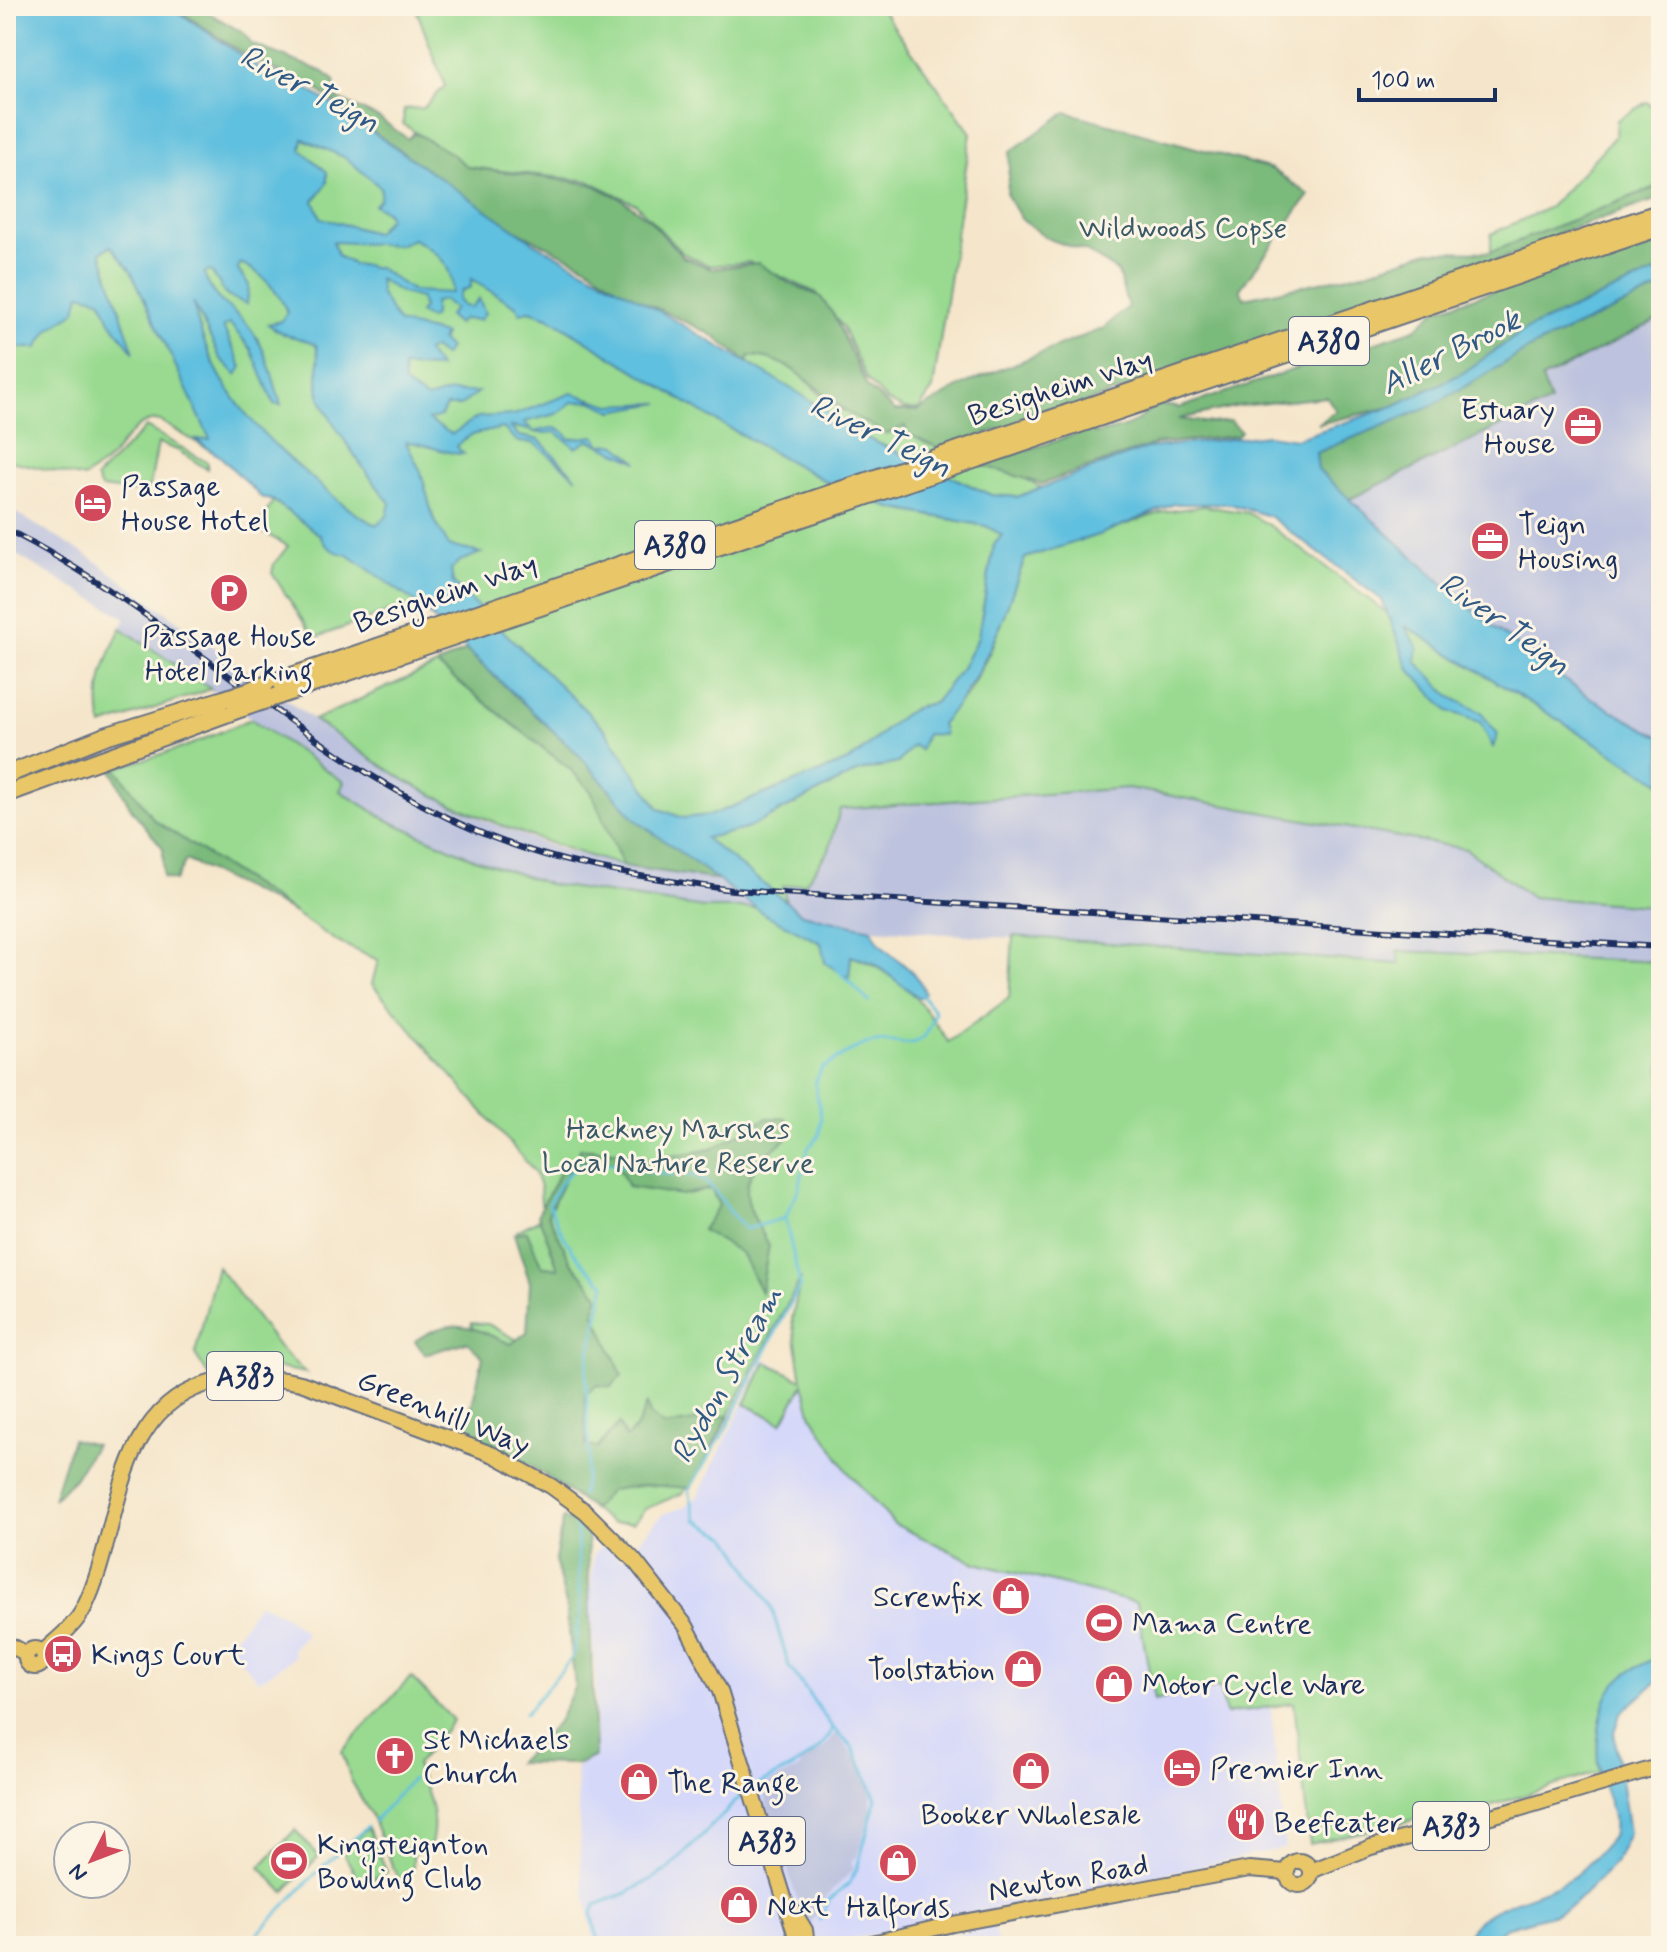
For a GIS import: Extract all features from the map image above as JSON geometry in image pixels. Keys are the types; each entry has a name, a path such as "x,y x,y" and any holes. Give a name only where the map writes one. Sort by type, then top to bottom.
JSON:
{"highway":[{"name":"Besigheim Way","path":"993,446 1661,212"},
{"name":"Besigheim Way","path":"6,794 229,705 365,658 993,446 1661,227"},
{"name":"Besigheim Way","path":"6,775 105,736 229,705"}],"main road":[{"name":"Greenhill Way","path":"6,1643 27,1654 26,1663 34,1668 42,1664 42,1653 83,1611 109,1540 125,1475 143,1432 164,1407 188,1392 231,1378 268,1376 301,1383 494,1455 551,1486 585,1511 621,1546 686,1626 720,1691 788,1901 805,1930 806,1945"},
{"name":"Newton Road","path":"859,1946 953,1924 1249,1869 1287,1872 1293,1863 1300,1861 1311,1871 1371,1847 1595,1787 1661,1766"}],"shaded area":[{"path":"1661,318 1661,737 1608,711 1464,605 1350,499 1550,403 1542,380"},
{"path":"6,507 90,557 314,720 409,782 483,820 559,849 623,866 720,880 757,908 703,908 547,884 475,859 389,821 340,791 344,782 121,628 126,618 6,549"},
{"path":"1128,788 1466,849 1531,897 1661,907 1661,962 1399,951 1400,964 873,929 802,914 786,902 783,886 805,883 829,850 840,809"},
{"path":"765,1359 802,1380 812,1416 847,1471 894,1524 976,1563 1137,1603 1220,1687 1226,1714 1271,1707 1285,1848 819,1946 595,1946 582,1880 576,1767 595,1756 596,1684 590,1599 594,1553 604,1544 622,1560 663,1514 683,1508 698,1496"},
{"path":"259,1603 286,1616 306,1633 293,1648 294,1657 259,1681 228,1647"},
{"path":"836,1733 858,1761 871,1792 871,1811 857,1857 851,1861 854,1869 827,1896 810,1925 800,1909 761,1787 801,1767 799,1763 824,1748"},
{"path":"994,1925 999,1946 908,1946"}],"green space":[{"path":"6,6 389,175 470,279 516,306 548,317 711,418 826,481 891,508 986,526 1002,535 994,545 978,637 962,668 934,703 908,712 846,762 711,815 683,818 659,809 604,728 533,663 519,645 447,632 418,605 391,611 314,638 272,573 274,564 288,546 257,529 273,501 261,497 221,457 160,421 138,427 107,461 84,478 6,460"},
{"name":"Wildwoods Copse","path":"172,6 197,6 245,34 251,44 324,72 334,81 336,98 379,118 408,139 414,133 419,135 468,167 592,184 622,199 650,220 683,257 712,269 758,263 789,283 820,296 834,316 867,387 895,411 917,411 967,383 1104,328 1128,307 1118,272 1088,252 1051,240 1022,220 1007,195 1010,152 1066,112 1272,169 1309,195 1240,289 1244,298 1363,273 1429,251 1491,252 1661,185 1661,198 1559,233 1541,245 1058,412 938,448 907,434 905,426 887,434 849,413 790,368 764,358 749,356 748,362 709,333 625,293 587,266 511,228 313,86 253,60"},
{"path":"415,6 879,6 971,133 933,389 919,409 904,409 886,400 866,379 843,328 817,293 749,262 710,266 682,253 636,204 589,181 468,167 403,124 404,109 423,108 445,86"},
{"path":"1647,102 1661,115 1661,185 1491,252 1491,234 1550,207 1616,135 1617,120"},
{"path":"1661,235 1661,270 1525,330 1463,373 1394,406 1318,424 1336,411 1327,397 1239,406 1178,419 1212,423 1230,421 1241,431 1237,436 1155,444 1042,484 981,465 1092,429 1095,434 1124,427 1158,406 1179,408 1415,329 1436,310"},
{"path":"1661,288 1661,318 1542,379 1550,402 1350,499 1317,470 1316,453 1324,447 1431,406 1536,345"},
{"path":"749,356 781,363 850,414 905,426 906,433 981,465 1015,473 1042,488 1017,497 991,495 869,439 754,367 747,362"},
{"path":"146,427 208,463 207,469 177,450 158,443 150,485 144,493 101,488 96,478"},
{"path":"1204,506 1248,513 1269,525 1402,624 1661,783 1661,907 1531,897 1466,849 1128,788 840,809 829,850 805,883 783,886 786,902 704,838 746,829 859,771 883,767 967,695 990,652 1025,558 1163,512"},
{"path":"121,628 211,689 102,726 99,699 102,676"},
{"path":"466,650 580,756 636,820 720,880 623,866 591,791 570,769 437,665"},
{"path":"437,665 570,769 592,791 623,866 515,831 437,797 387,769 314,720"},
{"name":"Hackney Marshes Local Nature Reserve","path":"251,719 344,782 340,791 389,821 475,859 548,884 703,908 757,908 821,943 849,977 851,956 895,979 918,1001 948,1042 1009,998 1013,936 1399,964 1398,951 1661,962 1661,1656 1628,1676 1609,1702 1601,1734 1599,1772 1444,1820 1439,1814 1310,1844 1294,1703 1226,1714 1219,1687 1154,1700 1137,1603 976,1563 894,1524 847,1471 812,1416 803,1384 782,1423 745,1404 766,1362 802,1380 792,1319 801,1278 706,1458 683,1493 645,1509 633,1523 612,1523 532,1466 464,1434 466,1425 472,1424 480,1406 486,1380 482,1347 471,1323 488,1324 521,1342 528,1340 532,1273 517,1231 542,1218 540,1187 534,1171 372,984 378,960 338,942 154,820 116,768 185,747"},
{"path":"116,768 154,820 294,912 186,860 175,881 163,877 163,848 131,809 111,769"},
{"path":"767,1118 786,1118 790,1135 760,1162 748,1184 751,1210 769,1245 761,1292 741,1253 702,1230 719,1205 711,1189 682,1195 628,1187 617,1163 579,1161 580,1148 623,1152 647,1160 712,1149"},
{"path":"564,1164 570,1168 548,1214 571,1262 599,1295 594,1312 622,1375 611,1387 597,1385 585,1394 586,1445 597,1448 619,1424 626,1438 638,1425 647,1404 650,1415 664,1426 729,1415 691,1488 646,1485 611,1490 593,1509 532,1466 465,1435 483,1357 467,1342 425,1354 415,1341 452,1326 474,1329 511,1344 527,1332 530,1283 514,1234 527,1231 542,1267 558,1268 538,1214"},
{"path":"217,1266 282,1351 306,1373 269,1366 209,1376 195,1354"},
{"path":"72,1439 95,1445 74,1479 53,1499"},
{"path":"563,1518 587,1528 595,1756 579,1764 517,1763 558,1722 575,1686 566,1605 555,1560"},
{"path":"411,1677 453,1720 416,1765 429,1797 433,1818 432,1839 429,1851 423,1847 413,1855 413,1870 404,1884 398,1879 372,1817 351,1780 342,1751"},
{"path":"368,1828 387,1872 361,1885 342,1850"},
{"name":"Kingsteignton Bowling Club","path":"295,1830 319,1856 284,1892 260,1867"}],"water":[{"path":"6,6 170,6 261,69 286,76 330,103 538,245 630,294 802,395 869,439 991,495 1017,497 1147,448 1268,435 1296,439 1394,406 1463,373 1525,330 1661,270 1661,288 1536,345 1431,406 1316,453 1318,470 1480,616 1567,682 1661,737 1661,783 1404,625 1418,647 1416,661 1451,697 1480,712 1498,734 1493,747 1480,722 1448,711 1409,669 1382,600 1269,516 1230,504 1174,504 1101,534 1025,558 981,666 941,724 944,735 926,734 920,750 913,745 898,763 859,771 746,829 705,838 802,914 872,929 883,947 921,983 925,993 919,998 873,963 851,956 849,978 825,963 821,943 764,914 636,820 580,756 419,605 348,555 331,549 320,535 274,501 261,497 221,457 196,440 210,439 131,271 111,246 101,252 134,353 110,321 101,299 80,294 76,311 49,330 37,348 6,348","holes":["303,139 346,158 381,188 380,199 374,205 387,212 389,218 375,233 321,218 314,201 327,183 327,172 301,150","413,239 436,254 447,267 452,293 413,291 379,268 353,264 338,256 333,242 399,245","240,263 255,271 274,289 283,304 287,312 281,321 268,324 282,333 316,345 318,390 324,405 351,450 390,503 387,516 377,525 343,504 291,460 253,422 222,379 200,330 193,302 220,358 237,375 242,367 223,327 230,324 251,349 274,404 281,405 268,363 254,333 217,297 204,273 211,271 227,296 247,304 249,285 238,270","379,279 402,293 420,298 423,308 419,313 430,319 434,315 434,302 444,300 454,309 448,316 458,324 462,319 480,320 485,313 479,299 471,307 463,306 458,299 461,291 471,287 471,279 516,306 520,313 530,311 548,317 711,418 825,481 891,508 986,526 1002,535 994,545 978,637 962,668 934,703 908,712 846,762 711,815 683,818 659,809 604,728 453,583 451,570 460,561 481,553 449,546 433,517 421,472 406,442 464,454 456,446 471,435 503,428 518,442 533,443 577,478 539,440 519,436 510,427 534,432 524,422 557,414 572,402 591,401 613,411 660,403 611,405 572,393 514,415 478,417 452,434 428,420 441,416 446,406 460,406 478,392 450,392 427,399 404,384 403,367 439,368 427,352 433,348 444,356 449,348 441,341 444,334 399,323 381,295"]},
{"path":"550,428 562,431 570,439 595,436 601,445 615,444 638,462 589,440 576,448 556,432 534,432"},
{"path":"1661,1656 1661,1678 1620,1714 1614,1732 1629,1833 1615,1863 1573,1905 1555,1914 1504,1928 1493,1939 1492,1946 1461,1946 1482,1919 1574,1876 1612,1837 1612,1811 1598,1761 1602,1715 1609,1694 1619,1680"}],"waterway":[{"path":"833,965 869,1002"},
{"name":"Rydon Stream","path":"760,1784 813,1753 828,1737 832,1727 789,1666 771,1606 728,1537 696,1520 689,1490 725,1430 800,1285 785,1218 799,1188 808,1148 819,1136 821,1118 815,1083 822,1068 866,1044 908,1043 923,1037 930,1028 935,1012 921,994"},
{"path":"582,1495 589,1458 586,1371 605,1284 578,1258 559,1228 549,1204 559,1185 581,1165 608,1163 700,1178 746,1229 785,1218"},
{"path":"525,1714 572,1658 580,1613 577,1526"},
{"path":"820,1920 829,1900 849,1884 857,1869 876,1799 853,1748 832,1727"},
{"path":"374,1821 412,1779"},
{"name":"Rydon Stream","path":"599,1946 592,1913 595,1905 627,1893 669,1869 742,1795"},
{"path":"246,1946 321,1868 367,1827"}],"railway":[{"path":"6,529 66,562 123,599 288,720 402,794 496,839 562,860 733,890 1661,947"}],"place":[{"name":"Estuary House","path":"1583,426"},
{"name":"Passage House Hotel","path":"93,503"},
{"name":"Teign Housing","path":"1490,541"},
{"name":"Passage House Hotel Parking","path":"229,593"},
{"name":"Screwfix","path":"1011,1596"},
{"name":"Mama Centre","path":"1104,1623"},
{"name":"Kings Court","path":"63,1654"},
{"name":"Toolstation","path":"1023,1669"},
{"name":"Motor Cycle Ware","path":"1114,1684"},
{"name":"St Michaels Church","path":"395,1756"},
{"name":"Premier Inn","path":"1182,1768"},
{"name":"Booker Wholesale","path":"1031,1771"},
{"name":"The Range","path":"639,1782"},
{"name":"Beefeater","path":"1246,1822"},
{"name":"Kingsteignton Bowling Club","path":"289,1861"},
{"name":"Halfords","path":"898,1863"},
{"name":"Next","path":"739,1905"}],"water label":[{"name":"River Teign","path":"310,88"},
{"name":"Aller Brook","path":"1450,351"},
{"name":"River Teign","path":"881,435"},
{"name":"River Teign","path":"1505,623"}]}
